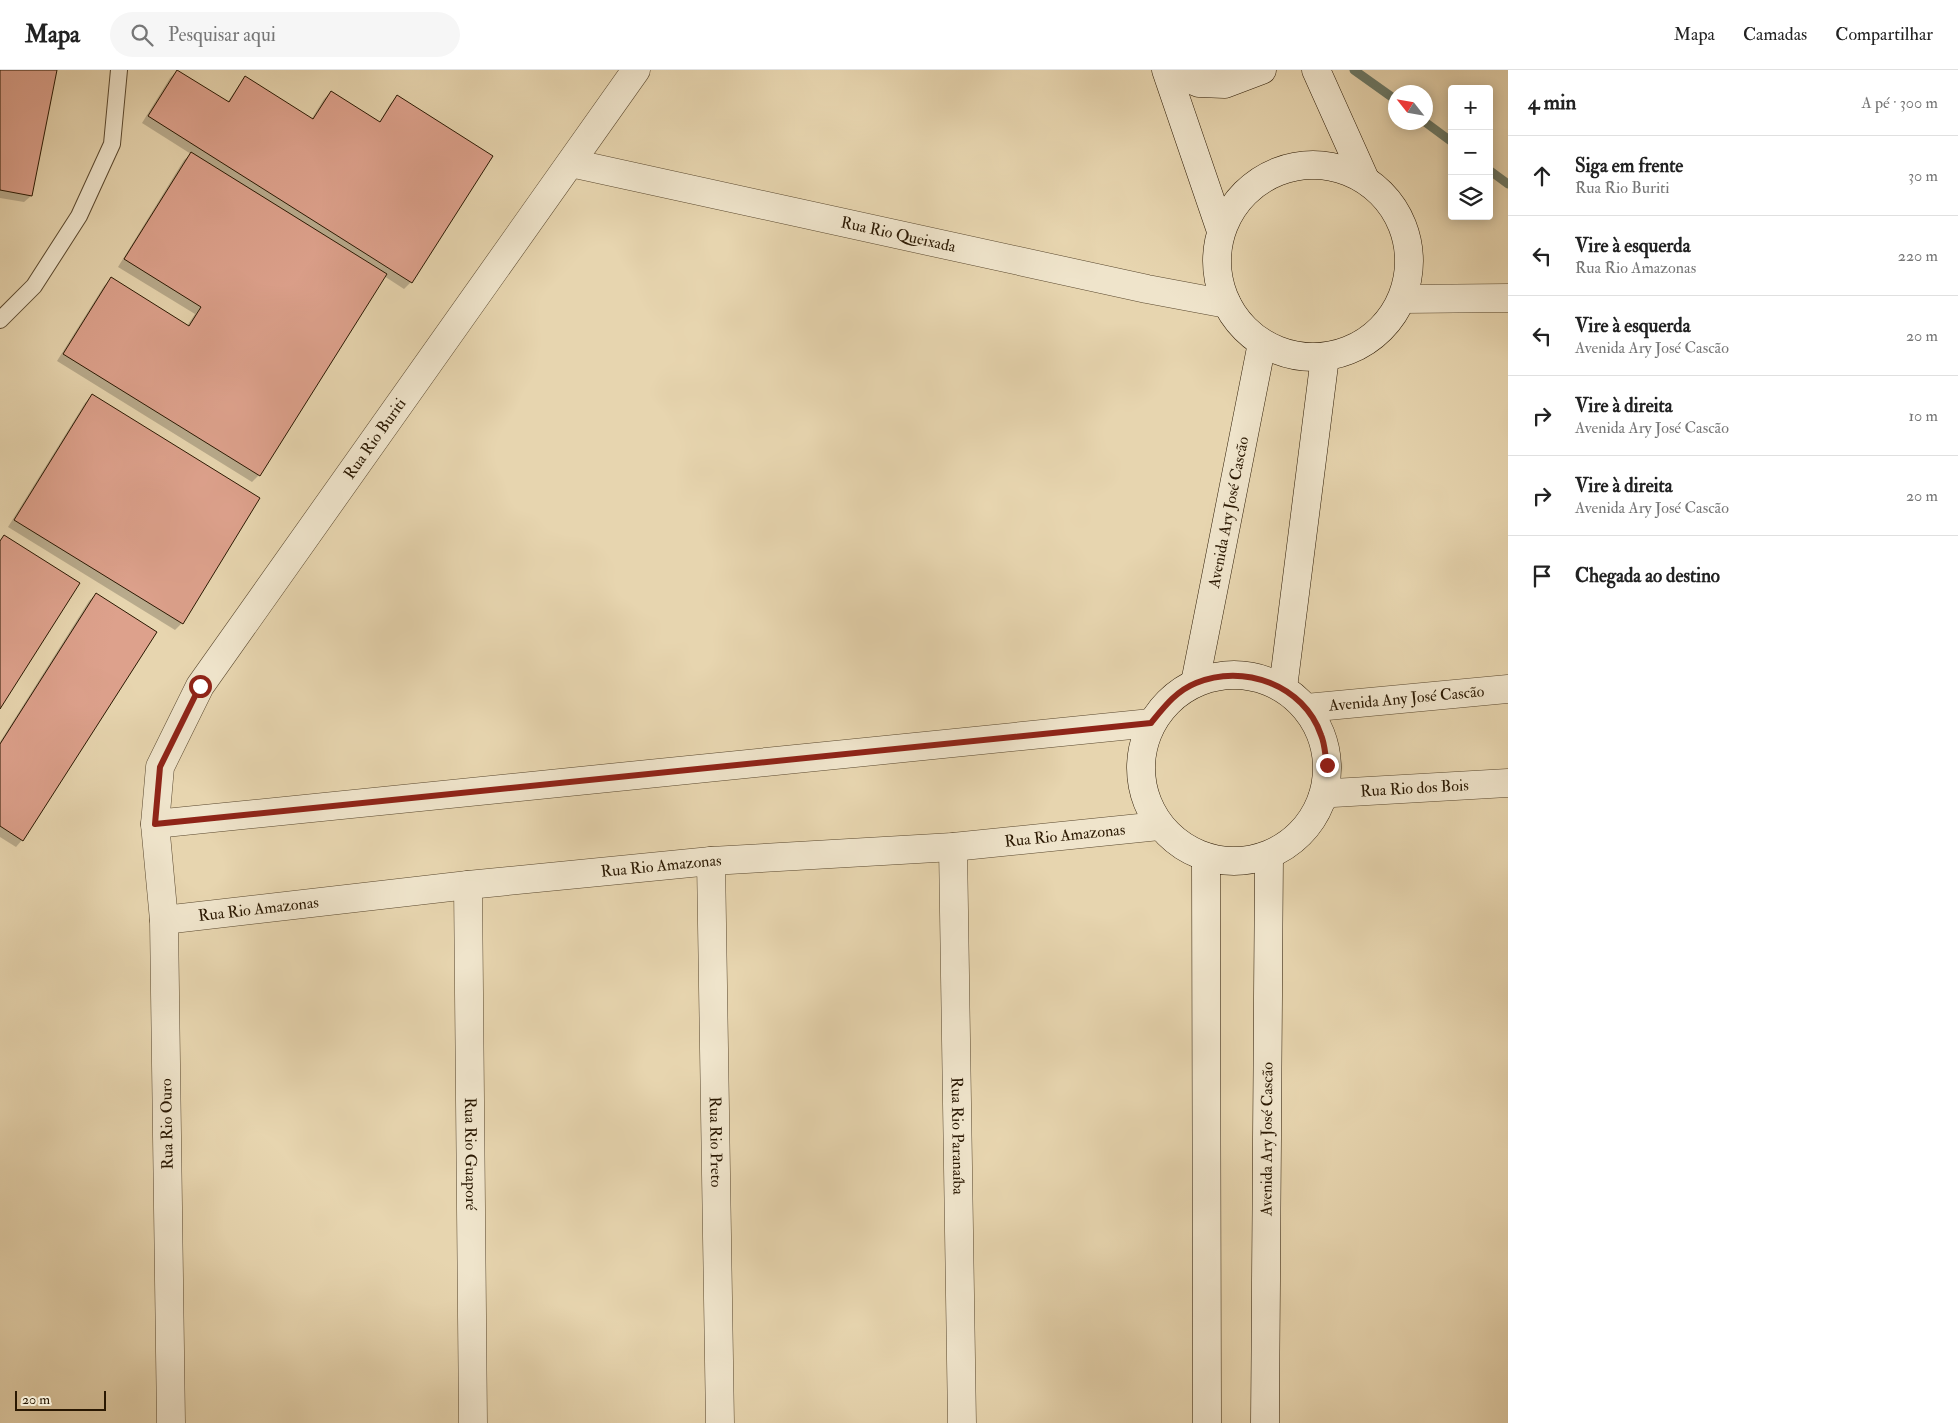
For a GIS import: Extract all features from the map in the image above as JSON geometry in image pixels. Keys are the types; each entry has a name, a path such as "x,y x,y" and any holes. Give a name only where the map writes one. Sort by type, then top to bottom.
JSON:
{"street":[{"name":"Rua Rio Buriti","path":"155,824 160,767 200,686 636,70"},
{"path":"1166,70 1199,83 1225,84 1262,70"},
{"path":"1166,70 1220,232 1217,268 1227,304 1242,326 1262,343 1293,355 1325,356 1357,346 1383,327 1402,299 1410,254 1396,210 1364,177 1316,70"},
{"name":"Rua Rio Queixada","path":"571,163 1147,289 1227,304"},
{"path":"1220,232 1243,194 1279,169 1322,163 1364,177"},
{"path":"1402,299 1508,298"},
{"name":"Avenida Ary José Cascão","path":"1195,683 1262,343"},
{"path":"1283,688 1325,356"},
{"path":"1224,675 1255,677 1283,688 1306,708 1321,735 1327,765 1323,796 1312,821 1293,841 1269,855 1238,862 1206,858 1180,846 1159,826 1143,794 1140,758 1151,723 1170,699 1195,683 1224,675"},
{"name":"Avenida Any José Cascão","path":"1306,708 1508,689"},
{"path":"155,824 1151,723"},
{"name":"Rua Rio dos Bois","path":"1323,796 1333,793 1508,782"},
{"name":"Rua Rio Ouro","path":"155,824 164,920 171,1423"},
{"name":"Rua Rio Amazonas","path":"164,920 468,885 712,861 953,847 1159,826"},
{"name":"Rua Rio Paranaíba","path":"953,847 962,1423"},
{"name":"Avenida Ary José Cascão","path":"1265,1423 1269,855"},
{"path":"1206,858 1207,1423"},
{"name":"Rua Rio Preto","path":"712,861 720,1423"},
{"name":"Rua Rio Guaporé","path":"468,885 473,1423"}],"lane":[{"path":"0,320 34,286 79,216 112,144 119,70"}],"building":[{"path":"0,70 57,70 32,196 0,190"},
{"path":"177,70 229,102 245,76 313,119 331,91 380,122 397,95 493,156 412,283 148,116"},
{"path":"191,152 387,274 260,476 63,354 111,277 189,326 201,307 124,259"},
{"path":"92,394 260,498 183,624 14,520"},
{"path":"4,535 80,583 0,709 0,541"},
{"path":"96,593 157,632 23,841 0,826 0,744"}],"waterway":[{"path":"1354,70 1388,94"},
{"path":"1433,128 1448,139"},
{"path":"1493,173 1508,184"}],"route":[{"path":"200,686 160,767 155,824 1151,723 1170,699 1195,683 1224,675 1255,677 1283,688 1306,708 1321,735 1327,765"}]}
